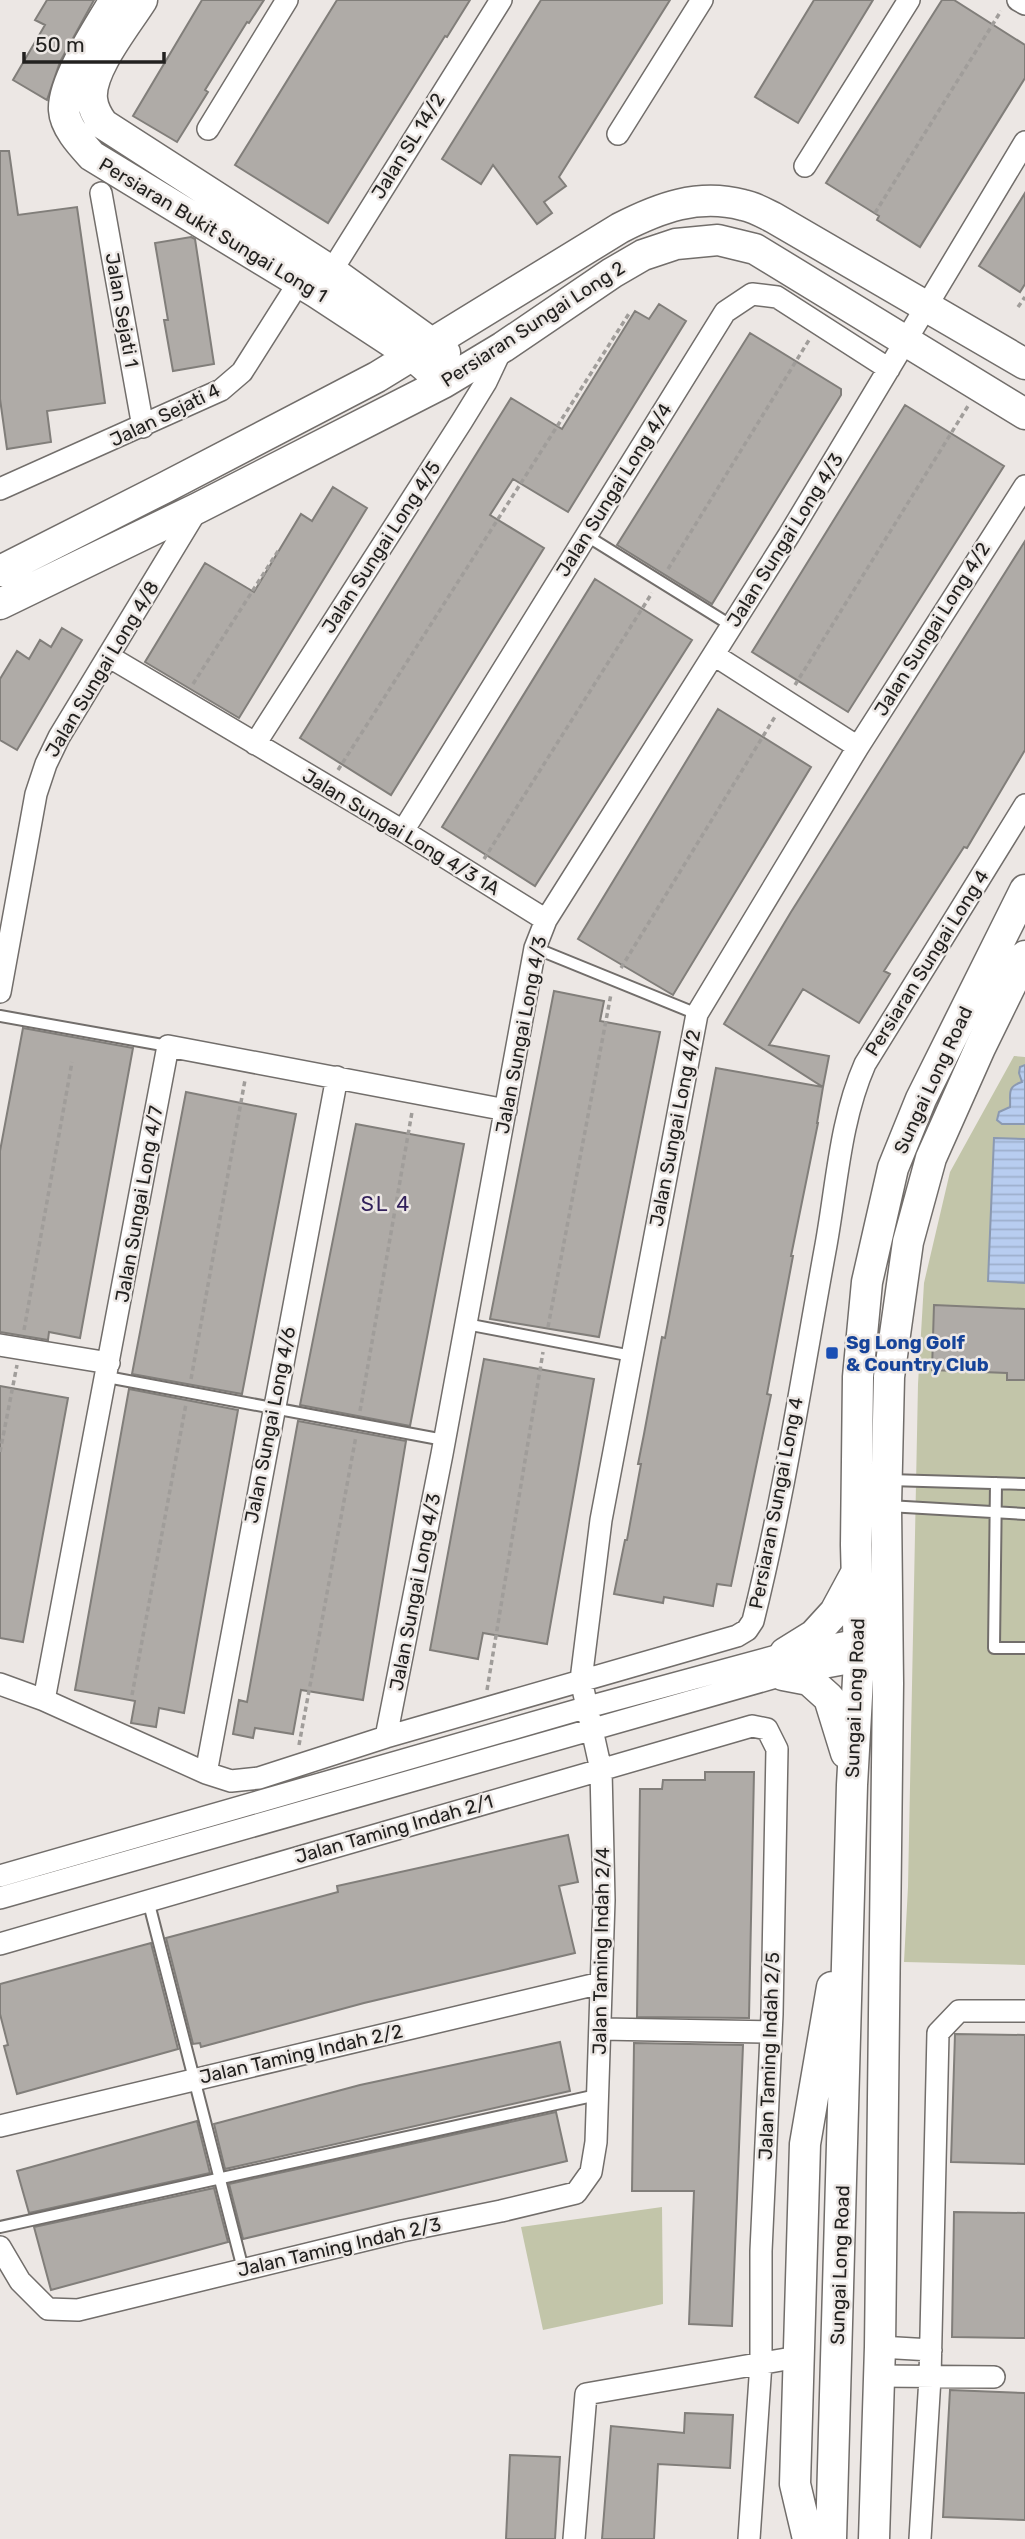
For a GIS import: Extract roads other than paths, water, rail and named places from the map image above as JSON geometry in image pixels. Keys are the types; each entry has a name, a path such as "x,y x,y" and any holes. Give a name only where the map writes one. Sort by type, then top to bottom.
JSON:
{"street":[{"name":"Persiaran Bukit Sungai Long 1","path":"115,0 81,59 65,95 64,111 80,143 92,156 315,276 379,333 423,350"},
{"name":"Persiaran Bukit Sungai Long 1","path":"142,0 96,78 92,96 94,111 103,124 423,350 454,376"},
{"path":"208,129 287,0"},
{"name":"Jalan SL 14/2","path":"315,276 501,0"},
{"path":"618,134 702,0"},
{"path":"805,166 909,0"},
{"path":"1018,0 1025,4"},
{"name":"Jalan Sungai Long 4/3","path":"386,1737 535,948 546,920 789,536 1025,142"},
{"name":"Jalan Sejati 1","path":"101,193 144,427"},
{"name":"Persiaran Sungai Long 2","path":"0,570 377,377 620,228 659,209 696,201 744,205 774,218 1025,364"},
{"name":"Persiaran Sungai Long 2","path":"0,604 186,514 454,376 503,347 643,254 676,244 718,240 755,249 1025,414"},
{"name":"Jalan Sejati 4","path":"0,489 222,390 242,372 315,276"},
{"name":"Jalan Sungai Long 4/4","path":"403,831 725,312 752,294 777,297 889,369"},
{"path":"377,377 384,362 379,333"},
{"name":"Jalan Sungai Long 4/5","path":"255,744 462,421 503,347"},
{"name":"Jalan Sungai Long 4/2","path":"593,1730 581,1680 601,1520 697,1014 858,747 1025,486"},
{"path":"164,488 186,514"},
{"name":"Jalan Sungai Long 4/8","path":"0,992 36,794 46,764 59,737 171,555 186,514"},
{"path":"713,655 858,747"},
{"name":"Jalan Sungai Long 4/3 1A","path":"108,656 403,831 546,920"},
{"name":"Persiaran Sungai Long 4","path":"0,1684 44,1700 206,1773 231,1781 259,1777 386,1737 737,1636 747,1630 752,1621 770,1552 831,1215 847,1110 854,1088 865,1064 1025,806"},
{"name":"Sungai Long Road","path":"874,2539 879,2362 888,1683 869,1645 857,1571 858,1377 867,1282 893,1168 921,1099 1025,890"},
{"name":"Sungai Long Road","path":"831,2539 852,1785 869,1645 889,1377 908,1242 931,1158 1025,956"},
{"path":"168,1046 506,1110"},
{"name":"Jalan Sungai Long 4/7","path":"44,1700 168,1046"},
{"name":"Jalan Sungai Long 4/6","path":"206,1773 337,1077"},
{"path":"10,1347 108,1370"},
{"path":"857,1462 882,1493 863,1505 857,1520"},
{"path":"0,1899 593,1730 784,1664 835,1612 857,1571"},
{"path":"0,1877 588,1707 869,1645"},
{"path":"784,1664 809,1680 828,1698 844,1740 852,1785"},
{"name":"Jalan Taming Indah 2/1","path":"0,1944 752,1726 767,1729 777,1749"},
{"name":"Jalan Taming Indah 2/4","path":"591,2172 596,2142 604,1900 601,1770 593,1730"},
{"name":"Jalan Taming Indah 2/5","path":"749,2539 761,2362 761,2251 771,2032 777,1749"},
{"path":"808,2539 795,2484 805,2144 850,1880"},
{"name":"Jalan Taming Indah 2/2","path":"0,2126 601,1983"},
{"path":"920,2539 931,2350 938,2033 959,2011 1025,2011"},
{"path":"601,2029 771,2032"},
{"name":"Jalan Taming Indah 2/3","path":"0,2247 20,2281 48,2309 78,2310 243,2269 576,2193 591,2172"},
{"path":"879,2362 931,2350"},
{"path":"574,2539 586,2395 797,2357"},
{"path":"879,2362 930,2378 993,2377"}],"lane":[{"path":"587,536 732,626"},
{"path":"535,948 697,1014"},
{"path":"0,1016 168,1046"},
{"path":"466,1324 632,1356"},
{"path":"108,1370 273,1408 444,1440"},
{"path":"996,1483 994,1648 1025,1648"},
{"path":"882,1493 1025,1483"},
{"path":"882,1493 996,1513 1025,1514"},
{"path":"148,1900 243,2269"},
{"path":"0,2227 597,2095"}],"water":[{"path":"1025,1065 1025,1124 1002,1124 997,1120 999,1112 1010,1107 1010,1092 1022,1082 1020,1067"},
{"path":"994,1138 1025,1139 1025,1283 988,1281"}],"place":[{"name":"Sg Long Golf & Country Club","path":"832,1353"}],"district":[{"name":"SL 4","path":"386,1203"}]}
